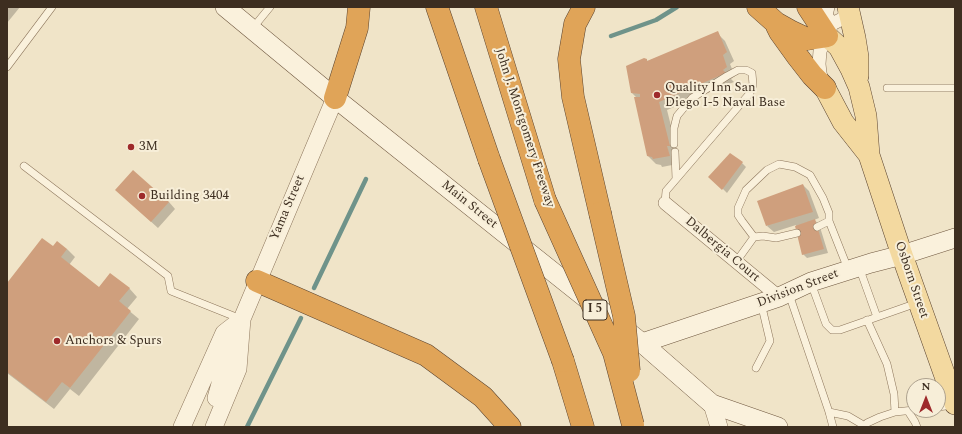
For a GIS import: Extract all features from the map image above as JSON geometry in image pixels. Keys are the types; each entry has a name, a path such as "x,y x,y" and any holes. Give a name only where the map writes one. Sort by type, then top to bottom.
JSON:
{"highway":[{"path":"335,98 358,28 359,7"},
{"path":"437,7 489,159 562,361 582,427"},
{"name":"John J. Montgomery Freeway","path":"486,7 545,200 614,353 634,426"},
{"path":"584,7 575,24 569,59 573,97 624,316 634,426"},
{"path":"758,7 776,22 807,39 829,30 808,7"},
{"path":"776,22 780,32 790,46 824,88"},
{"path":"257,281 426,356 483,397 510,427"}],"main road":[{"name":"Main Street","path":"226,7 335,98 642,343 712,404"},
{"path":"847,7 858,57 859,86"},
{"name":"Osborn Street","path":"829,30 859,86 866,116 869,155 902,255 955,404"},
{"name":"Osborn Street","path":"824,88 843,122 869,155"},
{"name":"Division Street","path":"642,343 784,295 811,282 955,238"},
{"path":"712,404 778,427"}],"street":[{"path":"828,7 826,15 829,30"},
{"name":"Osborn Street","path":"824,88 819,64 820,51 829,30 844,18 847,7"},
{"name":"Yama Street","path":"214,427 238,369 242,319 335,98"},
{"name":"Dalbergia Court","path":"665,203 736,262 784,295"},
{"path":"182,427 224,333 242,319"},
{"path":"190,427 230,335 242,319"},
{"path":"204,427 216,400 223,373 237,338 242,319"},
{"path":"712,404 719,427"}],"lane":[{"path":"7,67 52,7"},
{"path":"252,29 270,7"},
{"path":"665,203 666,191 750,93 753,84 752,73 746,70 738,70 692,98 677,116 674,128 674,144"},
{"path":"887,88 955,88"},
{"path":"675,152 676,179"},
{"path":"754,237 738,215 738,208 746,190 767,170 779,164 795,167 810,175 823,198 829,213 829,221 877,317"},
{"path":"24,166 168,276 171,291 242,319"},
{"path":"818,227 829,221"},
{"path":"736,262 754,237 763,236 776,238 797,233"},
{"path":"811,282 826,324 832,330 840,330 919,302"},
{"path":"784,295 829,412 833,427"},
{"path":"756,368 770,341 761,303"},
{"path":"867,320 887,364 894,394 895,412"},
{"path":"829,412 848,416 865,427 867,423 880,417 895,412 906,411"}],"building":[{"name":"Quality Inn San Diego I-5 Naval Base","path":"718,31 727,52 723,55 727,67 723,70 726,73 659,102 670,146 667,146 670,156 653,159 652,157 647,156 634,97 640,97 640,94 631,93 626,66 644,58 647,59 647,61"},
{"path":"730,153 743,162 722,190 708,177"},
{"name":"Building 3404","path":"133,170 169,202 151,222 115,190"},
{"path":"803,184 813,212 766,226 757,201"},
{"path":"815,219 824,249 802,255 795,226"},
{"name":"Anchors & Spurs","path":"42,238 53,246 57,241 67,249 61,257 99,287 110,273 130,288 119,301 131,311 70,388 62,382 46,402 7,372 7,283"}],"waterway":[{"path":"611,36 656,20 677,7"},
{"path":"314,288 366,179"},
{"path":"247,427 301,318"}],"place":[{"name":"Quality Inn San Diego I-5 Naval Base","path":"657,95"},
{"name":"3M","path":"131,147"},
{"name":"Building 3404","path":"142,196"},
{"name":"Anchors & Spurs","path":"57,341"}]}
